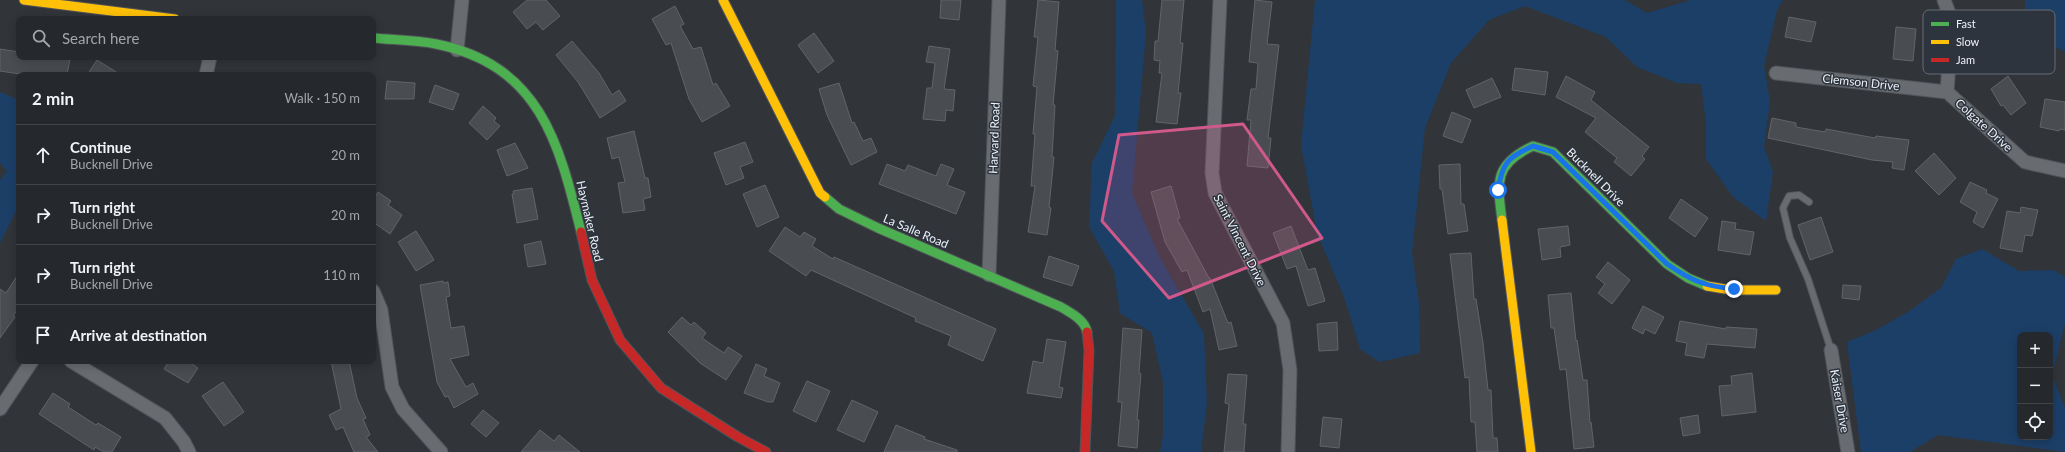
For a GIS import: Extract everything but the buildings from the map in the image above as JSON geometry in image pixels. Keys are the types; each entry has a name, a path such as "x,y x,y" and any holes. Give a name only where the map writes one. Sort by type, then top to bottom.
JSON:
{"street":[{"path":"24,0 151,16"},
{"path":"457,50 462,0"},
{"name":"La Salle Road","path":"723,0 820,193 839,209 1061,307 1078,318 1086,327 1089,350 1085,452"},
{"name":"Harvard Road","path":"989,275 1000,0"},
{"name":"Saint Vincent Drive","path":"1220,0 1212,173 1215,193 1283,323 1290,370 1288,452"},
{"name":"Colgate Drive","path":"1944,0 1948,10"},
{"name":"Haymaker Road","path":"376,38 436,44 457,50 487,62 514,81 536,105 555,140 569,183 592,280 620,340 661,388 738,437 766,452"},
{"path":"207,72 209,60"},
{"name":"Clemson Drive","path":"1776,73 1947,92"},
{"name":"Colgate Drive","path":"1948,74 1947,92 2025,162 2065,171"},
{"name":"Bucknell Drive","path":"1531,452 1498,190 1501,171 1514,154 1533,146 1553,152 1667,264 1689,279 1711,286 1734,289 1776,290"},
{"path":"376,299 380,310 392,387 404,409 441,452"},
{"name":"Kaiser Drive","path":"1831,350 1848,452"},
{"path":"0,409 30,364"},
{"path":"76,364 165,418 184,442 189,452"}],"lane":[{"path":"1809,202 1798,195 1789,196 1783,208 1790,238 1808,279 1831,350"}],"highlighted area":[{"path":"1243,124 1322,238 1169,298 1102,221 1119,135"}],"shaded area":[{"path":"1116,0 1142,0 1146,33 1132,193 1160,258 1204,334 1207,403 1201,452 1160,452 1163,436 1163,382 1152,333 1120,313 1114,271 1089,227 1092,163 1115,116"},
{"path":"1315,0 1625,0 1647,13 1691,0 1783,0 1777,10 1764,66 1770,101 1764,147 1773,172 1766,221 1733,197 1706,159 1706,123 1701,84 1677,83 1637,67 1606,37 1525,6 1489,20 1451,63 1425,128 1412,253 1419,303 1420,353 1379,362 1360,349 1344,297 1317,233 1301,145"},
{"path":"2025,0 2065,0 2065,52 2055,46 2055,10 2025,10"},
{"path":"0,92 16,99 16,211 0,243 0,180 7,171 0,163"},
{"path":"1982,249 2019,271 2054,270 2065,277 2065,323 2053,372 2053,332 2017,332 2017,440 2053,440 2053,378 2065,408 2065,452 1938,435 1910,452 1861,452 1847,342 1876,330 1908,312 1941,288 1956,259"}],"traffic: fast":[{"path":"376,38 436,44 471,54 499,70 522,89 539,112 553,139 564,168 581,232"},
{"path":"1502,220 1499,185 1505,167 1520,153 1533,146 1553,152 1667,264 1688,278 1707,286"},
{"path":"825,197 839,209 878,228 1061,307 1081,320 1087,332"}],"traffic: slow":[{"path":"24,0 151,16"},
{"path":"723,0 820,193 825,197"},
{"path":"1502,220 1531,452"},
{"path":"1707,286 1731,290 1776,290"}],"traffic: jam":[{"path":"581,232 592,280 620,340 661,388 738,437 766,452"},
{"path":"1085,452 1089,350 1087,332"}],"route":[{"path":"1498,190 1501,171 1514,154 1533,146 1553,152 1667,264 1689,279 1711,286 1734,289"}]}
